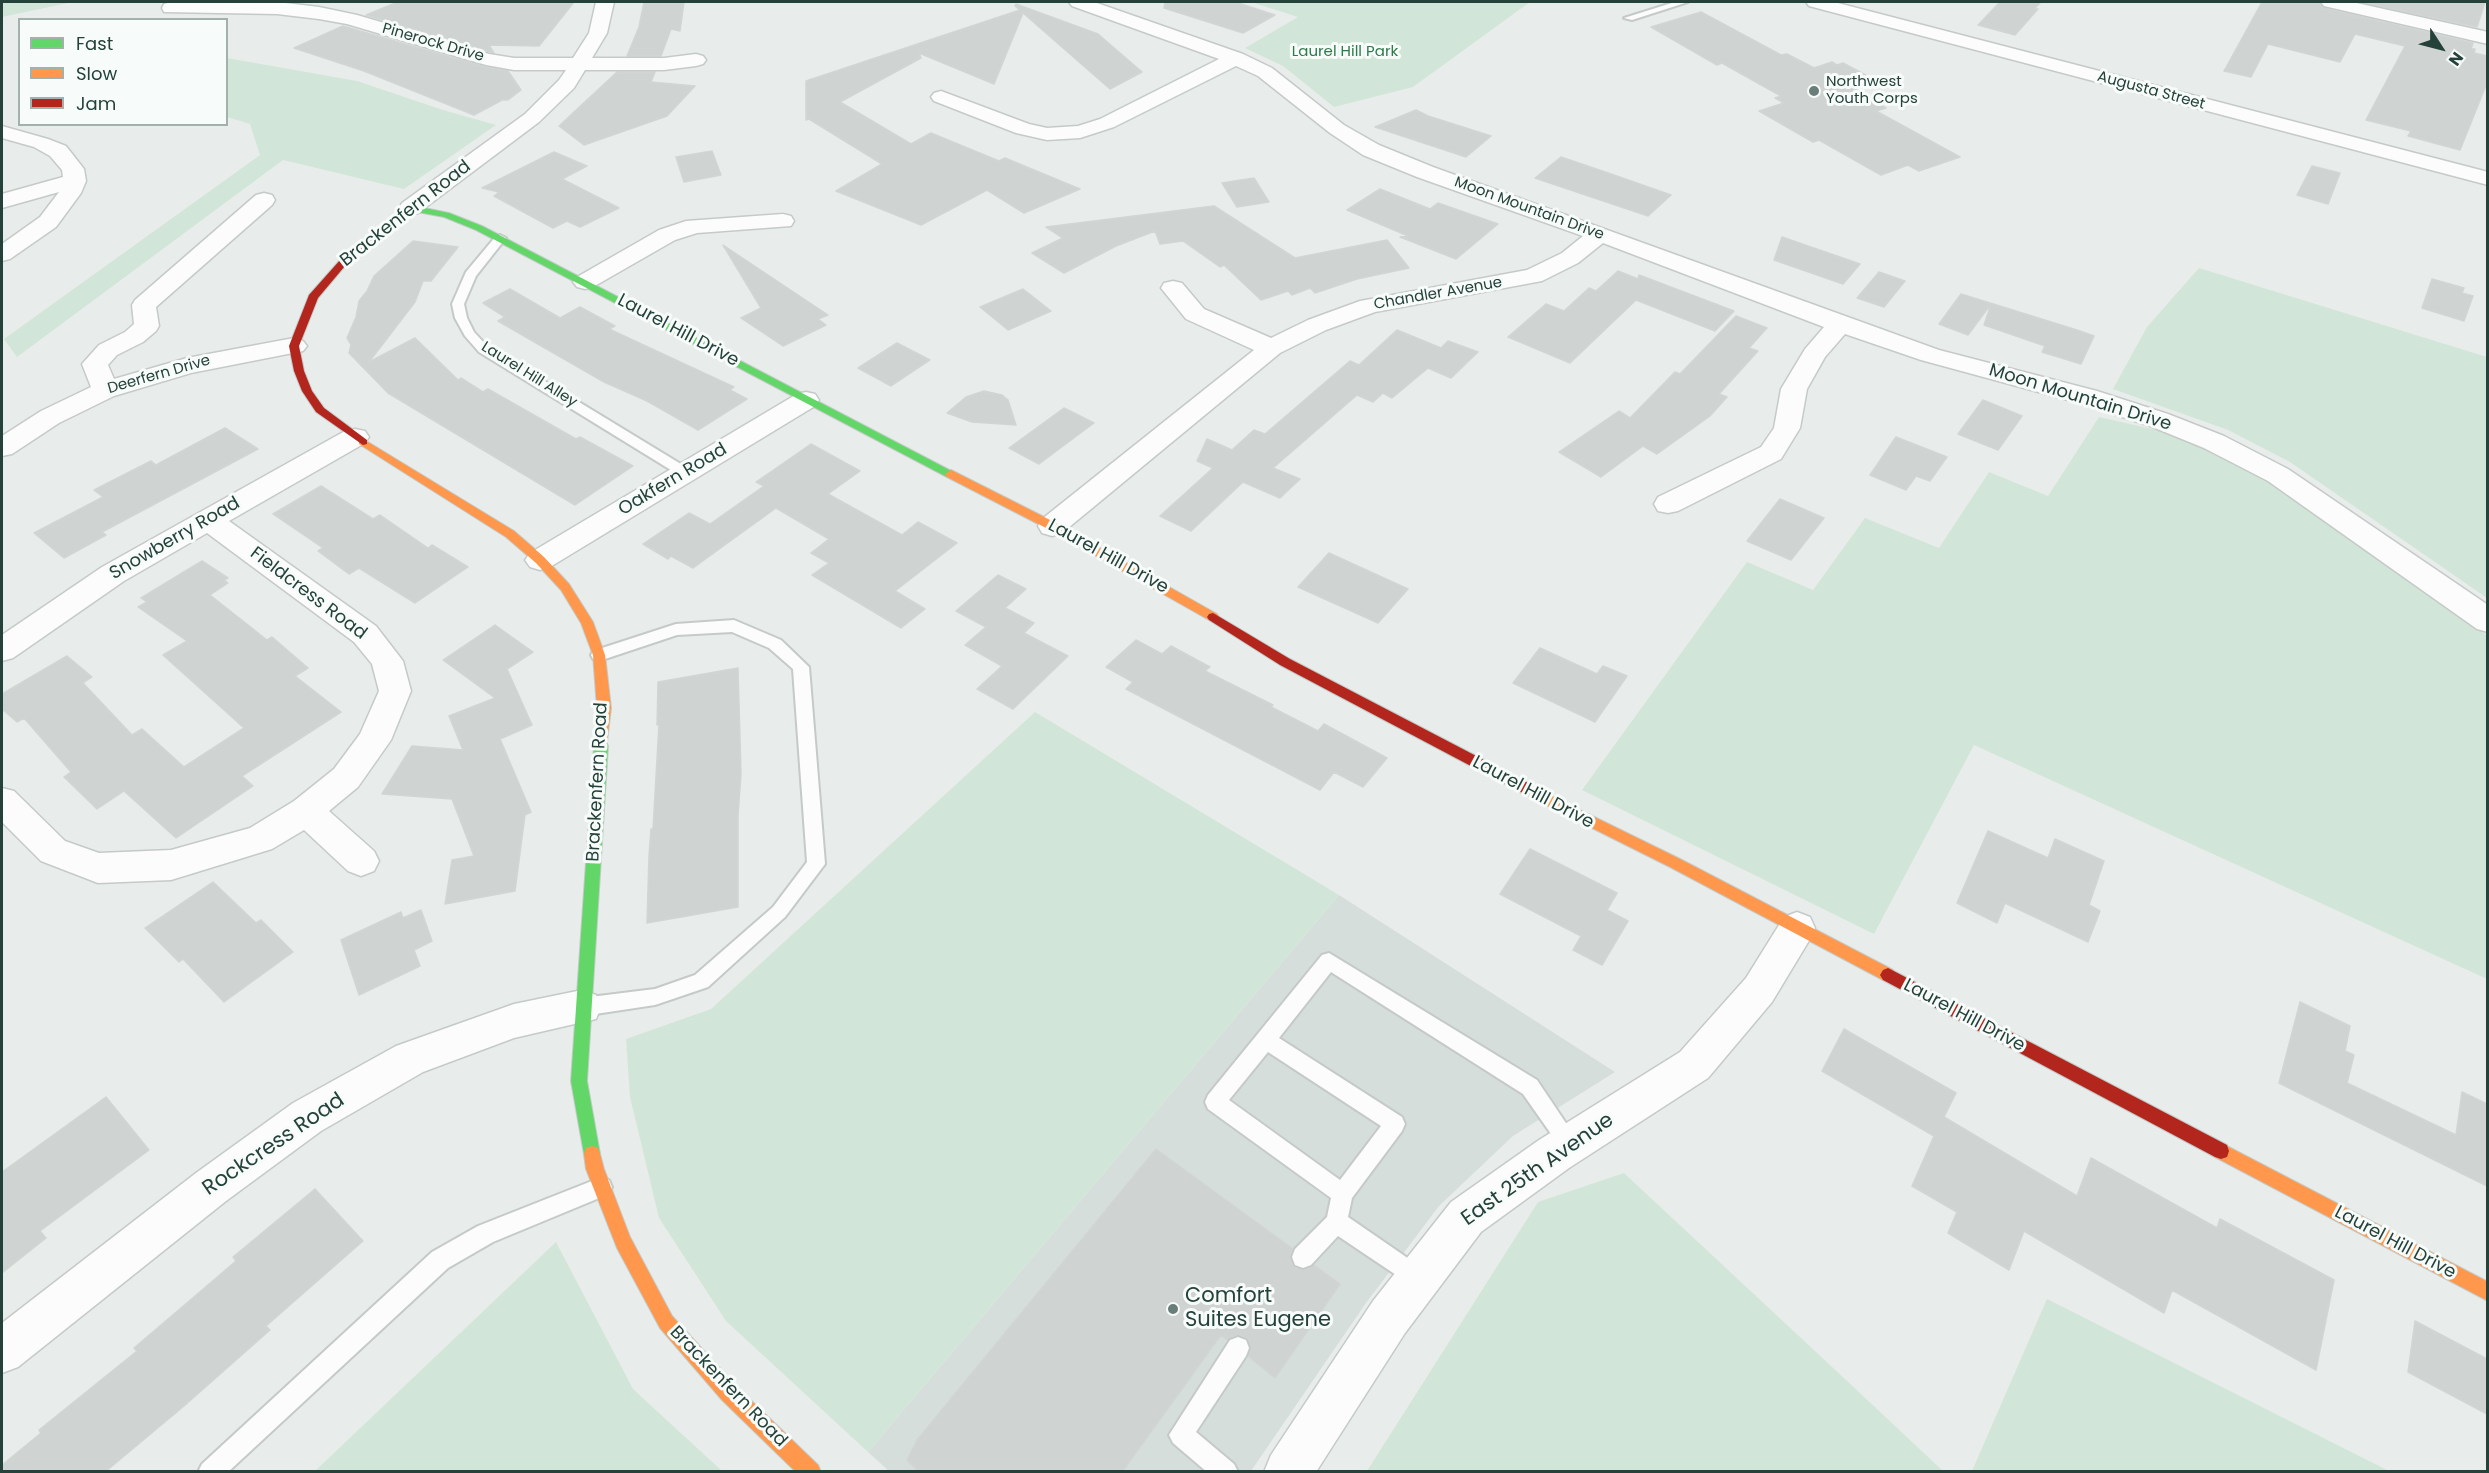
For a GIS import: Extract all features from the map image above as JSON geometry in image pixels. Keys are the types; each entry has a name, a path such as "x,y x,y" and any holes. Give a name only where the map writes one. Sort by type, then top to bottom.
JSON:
{"street":[{"name":"Brackenfern Road","path":"605,2 598,33 567,84 532,118 352,252 314,297 294,346 299,371 307,391 320,410 355,437 510,534 540,560 565,587 586,622 599,655 604,708 582,1007 579,1081 595,1169 623,1242 666,1322 729,1393 812,1472"},
{"name":"Moon Mountain Drive","path":"1078,2 1236,58 1264,72 1337,129 1371,150 1425,172 1930,355 2088,397 2159,420 2214,442 2278,475 2487,621"},
{"name":"Augusta Street","path":"1815,2 2487,179"},
{"path":"2330,2 2487,38"},
{"name":"Pinerock Drive","path":"171,8 277,8 319,13 350,19 514,64 664,64 696,60"},
{"path":"941,97 1023,129 1047,134 1080,132 1107,123 1236,58"},
{"path":"2,132 58,150 73,169 75,181 70,194 48,222 2,254"},
{"path":"2,201 75,181"},
{"path":"105,390 95,363 108,350 134,337 147,326 144,306 264,200"},
{"name":"Laurel Hill Drive","path":"410,208 446,215 500,238 585,282 806,400 1052,526 1179,596 1285,662 1599,828 1675,863 2487,1292"},
{"name":"Laurel Hill Drive","path":"585,282 668,235 694,226 783,221"},
{"name":"Chandler Avenue","path":"1052,526 1270,348 1317,325 1369,306 1534,276 1570,258 1600,234"},
{"path":"1173,288 1195,314 1270,348"},
{"path":"1668,504 1771,453 1787,428 1794,389 1814,354 1840,324"},
{"name":"Deerfern Drive","path":"2,448 50,417 105,390 187,366 294,346"},
{"name":"Oakfern Road","path":"540,560 806,400"},
{"name":"Snowberry Road","path":"2,650 113,574 355,437"},
{"name":"Fieldcress Road","path":"2,801 53,850 98,868 171,865 260,838 306,811 346,778 374,740 395,691 387,661 364,634 209,520"},
{"path":"306,811 361,861"},
{"name":"East 25th Avenue","path":"1288,1472 1389,1317 1466,1217 1570,1144 1694,1065 1759,990 1797,928"},
{"name":"Rockcress Road","path":"2,1352 211,1187 307,1117 410,1059 514,1021 582,1007"}],"lane":[{"path":"1629,18 1683,2"},
{"name":"Laurel Hill Alley","path":"500,238 470,275 458,304 461,318 469,333 483,349 684,472"},
{"path":"582,1007 655,997 701,981 779,912 816,864 801,667 775,644 734,626 676,630 599,655"},
{"path":"1342,1194 1215,1102 1329,962 1530,1087 1570,1144"},
{"path":"1266,1040 1395,1124 1342,1194 1337,1222 1303,1257"},
{"path":"210,1472 440,1260 486,1234 602,1187"},
{"path":"1337,1222 1418,1279"},
{"path":"1226,1472 1181,1435 1238,1348"}],"shaded area":[{"path":"1339,895 1615,1072 1513,1136 1439,1206 1366,1303 1251,1471 890,1472 868,1452"}],"green space":[{"path":"2,2 73,2 2,17"},
{"name":"Laurel Hill Park","path":"1251,2 1530,2 1413,87 1334,107 1283,66 1245,48 1298,17"},
{"path":"228,58 357,81 496,125 404,189 283,160 17,357 4,339 260,155 250,124 228,117"},
{"path":"2199,268 2487,357 2487,598 2290,462 2228,430 2113,389 2147,327"},
{"path":"2099,417 2179,435 2251,469 2487,635 2487,979 1974,745 1874,934 1582,790 1747,562 1813,590 1865,518 1939,548 1989,472 2048,496"},
{"path":"1035,712 1339,895 868,1452 726,1321 659,1218 630,1097 626,1039 711,1009"},
{"path":"1624,1173 1943,1471 1367,1471 1538,1202"},
{"path":"556,1242 633,1389 722,1471 315,1471"},
{"path":"2047,1299 2389,1471 1972,1471"}],"building":[{"path":"398,2 574,2 539,46 489,45 494,53 366,15"},
{"path":"644,2 684,2 680,31 671,29 661,56 627,56 639,27"},
{"path":"1165,2 1235,2 1275,15 1243,33 1164,8"},
{"path":"2000,2 2041,2 2034,9 2038,9 2015,35 1978,25"},
{"path":"2262,2 2319,2 2323,8 2473,43 2471,49 2475,49 2474,53 2487,56 2487,83 2460,150 2408,136 2411,131 2366,120 2405,46 2355,34 2340,62 2268,44 2251,77 2224,71"},
{"path":"2360,2 2485,2 2477,27"},
{"path":"1016,4 1098,34 1142,72 1110,89 1023,13 994,84 919,53 921,58 840,102 911,144 931,133 999,161 1005,158 1080,189 1024,213 987,190 921,225 836,191 882,164 809,119 806,120 806,81 1020,10 1015,6"},
{"name":"Northwest Youth Corps","path":"1701,12 1781,55 1787,54 1814,68 1832,62 1837,65 1843,63 1879,82 1853,90 1886,108 1876,111 1960,157 1919,171 1908,165 1881,175 1819,140 1813,142 1759,111 1784,103 1775,98 1781,96 1722,63 1717,65 1651,27"},
{"path":"343,26 485,67 508,71 521,90 508,100 502,100 474,115 364,71 294,48"},
{"path":"617,72 655,72 651,82 695,86 667,116 584,145 559,126"},
{"path":"1416,110 1491,136 1466,157 1375,127"},
{"path":"712,151 721,175 684,182 676,157"},
{"path":"554,152 587,166 562,179 619,208 580,227 567,221 553,228 494,196 499,192 482,188"},
{"path":"1561,157 1671,195 1648,216 1535,178"},
{"path":"2312,166 2340,173 2328,204 2297,195"},
{"path":"1254,178 1269,202 1237,207 1222,183"},
{"path":"1380,189 1430,209 1438,203 1498,224 1456,259 1400,237 1408,236 1347,210"},
{"path":"1214,206 1295,258 1387,240 1409,268 1357,279 1315,293 1310,288 1292,295 1288,291 1261,300 1224,265 1220,267 1183,241 1160,244 1155,231 1116,246 1064,273 1032,253 1063,238 1046,227"},
{"path":"1782,237 1860,264 1843,284 1774,260"},
{"path":"413,241 458,247 431,281 423,281 415,302 369,362 415,338 458,380 461,378 483,392 488,389 576,439 580,437 633,466 575,505 388,393 349,353 351,345 347,338 356,317 359,301 374,276"},
{"path":"723,245 828,315 818,319 826,325 783,346 741,318 761,308"},
{"path":"1618,271 1638,279 1639,275 1734,311 1715,331 1636,300 1570,363 1508,337 1546,304 1564,311 1589,288 1596,291"},
{"path":"1879,272 1905,281 1884,307 1857,298"},
{"path":"2432,279 2464,288 2462,293 2473,296 2464,321 2422,308"},
{"path":"510,289 560,318 580,307 615,326 609,329 734,387 730,390 747,399 698,430 647,401 604,382 498,321 505,317 483,303"},
{"path":"1023,289 1051,311 1008,330 980,307"},
{"path":"1961,294 2094,336 2081,364 2042,352 2045,346 1984,325 1991,304 1968,335 1939,324"},
{"path":"1736,316 1767,328 1749,348 1758,351 1719,394 1727,397 1710,416 1657,454 1643,446 1601,477 1559,452 1619,411 1630,418 1675,372 1680,374"},
{"path":"1397,330 1441,348 1448,341 1478,352 1451,378 1428,368 1392,398 1383,393 1373,402 1357,395 1273,468 1300,479 1280,498 1243,482 1191,531 1160,516 1213,468 1197,461 1207,439 1232,450 1254,430 1265,434 1350,361 1359,365"},
{"path":"897,343 930,360 891,386 858,368"},
{"path":"984,391 1002,395 1008,400 1016,425 972,422 947,413 966,397"},
{"path":"1983,400 2022,416 1998,450 1958,434"},
{"path":"1064,408 1094,423 1039,464 1009,448"},
{"path":"225,428 258,449 102,532 106,535 64,558 34,533 103,497 94,490 151,461 156,465"},
{"path":"1896,437 1947,457 1930,481 1916,476 1906,490 1870,475"},
{"path":"811,444 860,471 828,494 902,535 918,522 957,543 895,591 925,609 901,628 812,575 829,563 811,553 829,539 776,508 693,568 671,556 668,559 643,544 689,513 710,524 764,486 756,482"},
{"path":"321,486 373,519 380,515 428,548 432,545 468,567 415,603 359,568 349,574 318,551 323,548 273,514"},
{"path":"1780,499 1824,518 1791,560 1747,541"},
{"path":"1329,553 1408,589 1378,623 1298,587"},
{"path":"202,561 228,578 224,580 228,583 210,595 267,640 272,637 308,668 295,676 341,712 242,776 253,786 176,838 124,791 97,809 64,777 71,772 24,718 17,722 2,709 2,694 67,656 92,677 83,683 132,735 142,729 184,767 244,728 163,655 187,641 138,607 147,602 141,598"},
{"path":"998,575 1026,589 1005,608 1034,623 1024,633 1068,656 1013,709 977,689 1002,666 965,645 986,627 956,611"},
{"path":"495,625 533,652 507,669 532,725 500,739 531,812 525,815 515,891 445,904 452,860 474,856 452,799 382,794 412,746 463,750 449,716 495,698 443,660"},
{"path":"1136,640 1162,654 1171,646 1210,667 1205,671 1273,705 1271,707 1318,731 1324,724 1387,758 1363,787 1334,772 1320,790 1126,689 1133,682 1106,667"},
{"path":"1540,648 1597,674 1603,666 1627,676 1595,722 1513,683"},
{"path":"738,668 741,774 738,816 738,907 647,923 649,856 651,829 653,829 659,724 657,725 658,682"},
{"path":"1988,831 2048,858 2055,839 2104,861 2089,905 2100,911 2088,942 2005,903 1997,923 1957,903"},
{"path":"1530,849 1617,893 1607,910 1628,921 1602,965 1573,950 1581,936 1500,894"},
{"path":"213,882 256,923 261,920 293,952 224,1002 183,959 179,962 145,928"},
{"path":"421,910 432,941 414,950 420,966 359,995 341,940 401,912 403,918"},
{"path":"2300,1002 2350,1026 2345,1051 2354,1055 2347,1083 2456,1135 2462,1092 2487,1104 2487,1186 2279,1083"},
{"path":"1844,1029 1956,1093 1944,1117 2077,1196 2091,1158 2217,1228 2220,1219 2334,1280 2316,1370 2172,1290 2164,1313 2024,1231 2009,1270 1948,1233 1957,1212 1912,1186 1934,1136 1822,1071"},
{"path":"106,1097 149,1150 40,1231 46,1238 2,1273 2,1172"},
{"name":"Comfort Suites Eugene","path":"1156,1149 1293,1249 1290,1258 1294,1267 1304,1270 1314,1265 1340,1284 1275,1378 1248,1356 1251,1347 1247,1338 1237,1335 1227,1340 1221,1335 1122,1472 919,1472 907,1460 917,1440"},
{"path":"315,1189 363,1241 266,1326 270,1330 105,1472 2,1472 2,1465 41,1433 39,1430 137,1351 134,1348 236,1261 233,1257"},
{"path":"2415,1321 2487,1359 2487,1414 2408,1372"}],"traffic: fast":[{"path":"391,222 410,208 446,215 479,228 951,474"},
{"path":"592,1154 579,1081 601,746"}],"traffic: slow":[{"path":"363,442 510,534 540,560 565,587 587,622 599,655 604,708 601,746"},
{"path":"951,474 1052,526 1213,617"},
{"path":"1525,788 1675,863 1888,975"},
{"path":"2221,1151 2488,1292"},
{"path":"592,1154 595,1169 623,1242 666,1322 729,1393 811,1472"}],"traffic: jam":[{"path":"363,442 320,410 307,391 299,371 294,346 313,297 352,252 391,222"},
{"path":"1213,617 1285,662 1525,788"},
{"path":"1888,975 2221,1151"}],"place":[{"name":"Northwest Youth Corps","path":"1814,91"},
{"name":"Comfort Suites Eugene","path":"1173,1309"}]}
